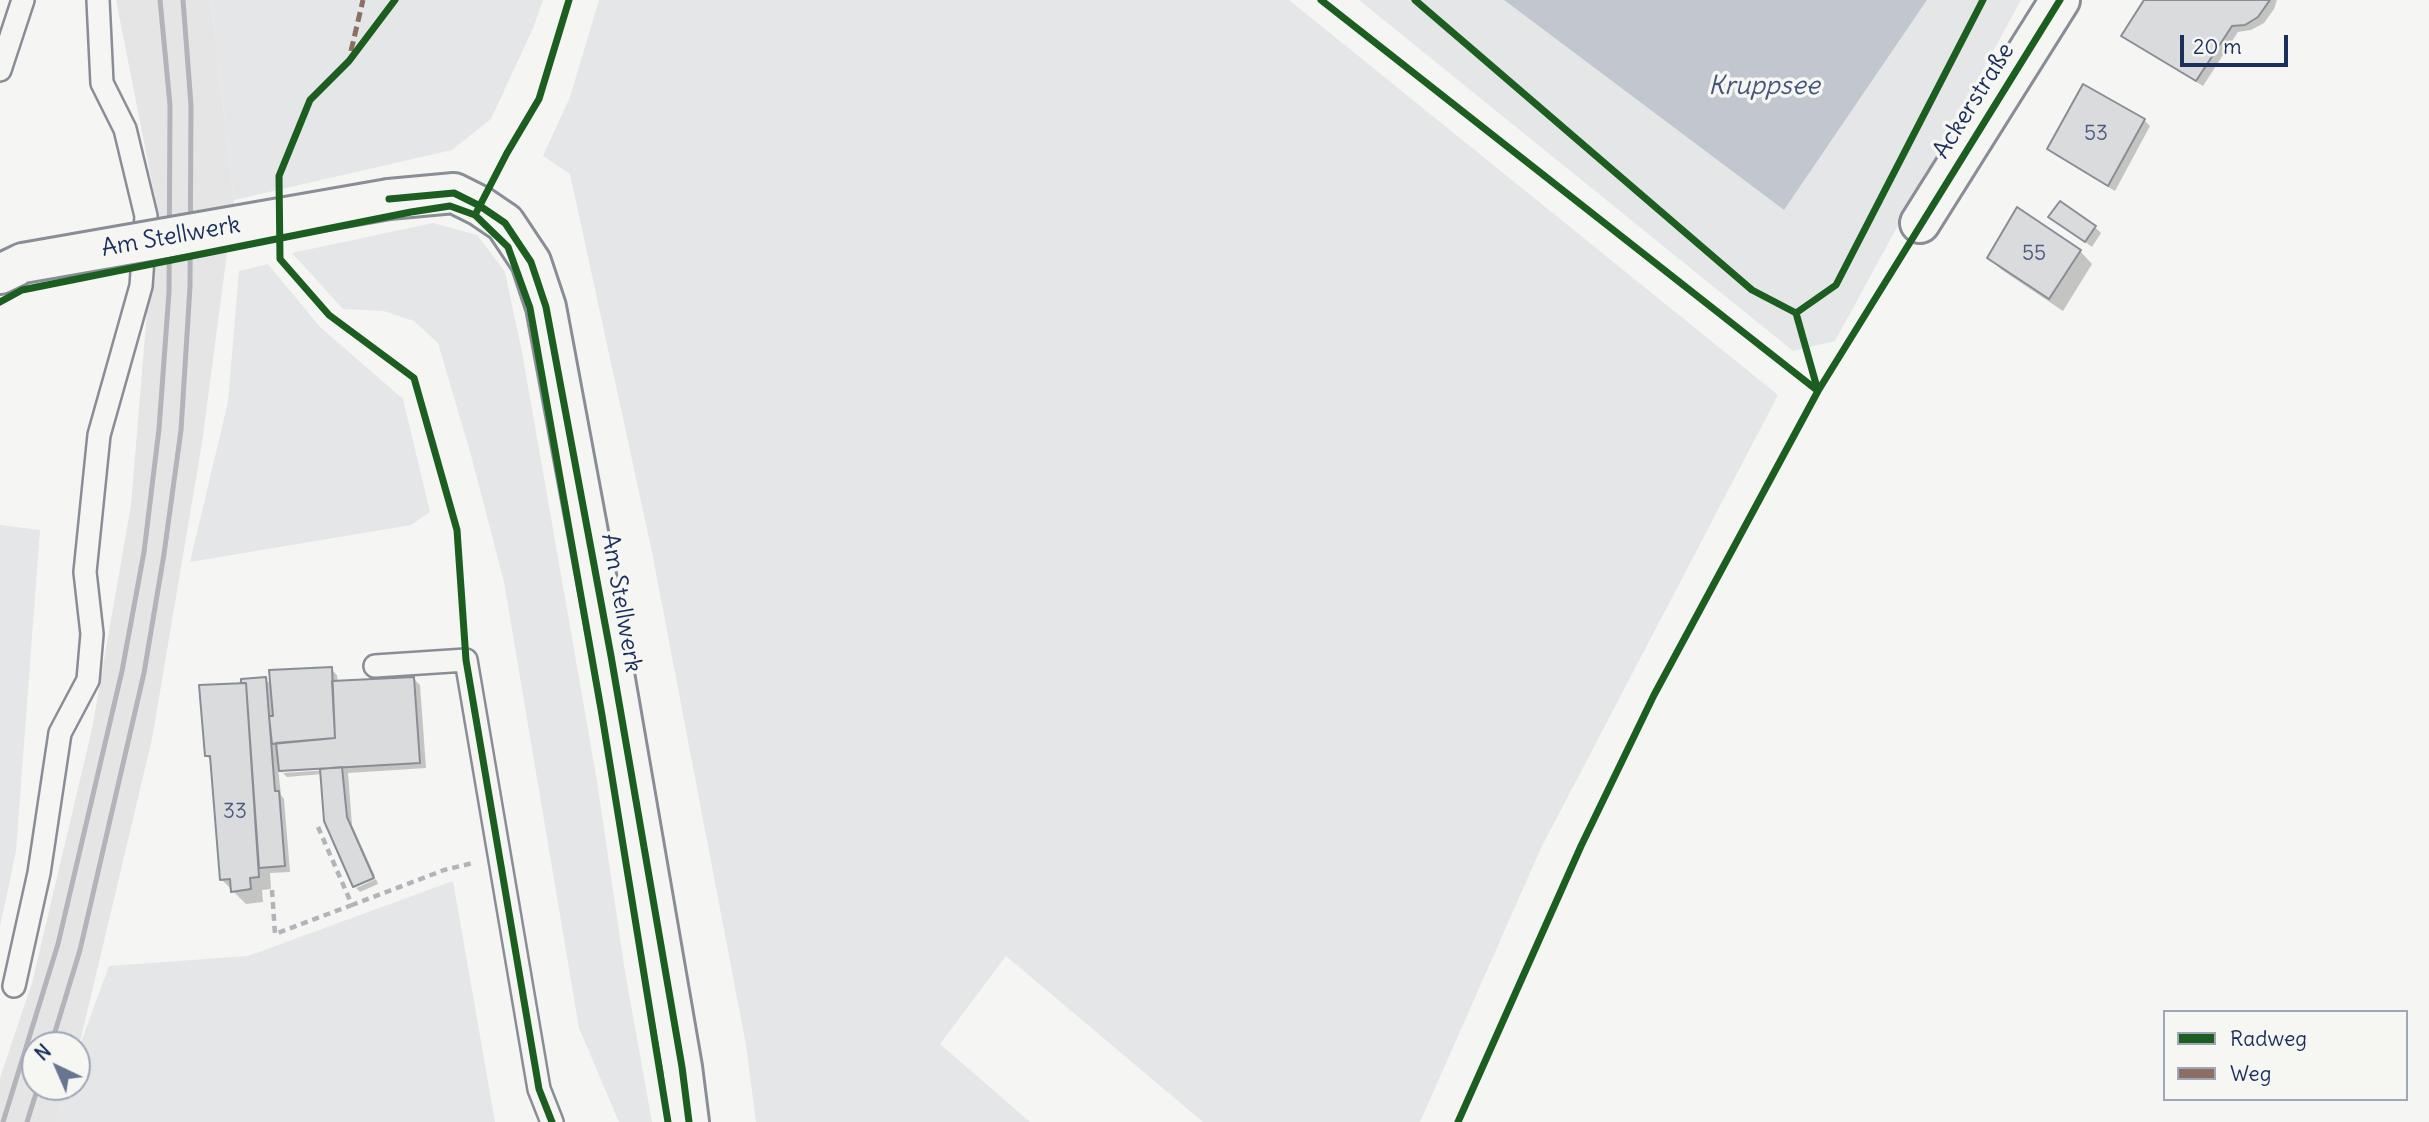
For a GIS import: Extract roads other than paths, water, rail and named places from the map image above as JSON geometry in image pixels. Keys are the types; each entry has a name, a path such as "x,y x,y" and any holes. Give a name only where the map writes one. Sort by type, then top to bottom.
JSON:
{"street":[{"name":"Ackerstraße","path":"1920,223 2060,0"},
{"name":"Am Stellwerk","path":"11,268 389,199 454,193 505,223 531,262 546,307 611,656 680,1054 689,1122"}],"lane":[{"path":"0,70 23,0"},
{"path":"14,986 38,873 60,733 88,680 92,634 85,572 99,435 141,286 146,216 125,129 102,83 98,0"},
{"path":"375,666 466,660 539,1089 552,1122"}],"water":[{"name":"Kruppsee","path":"1504,0 1927,0 1784,210"}],"railway":[{"path":"3,1122 58,944 122,671 144,552 159,429 169,292 170,105 160,0"},
{"path":"55,1031 80,950 144,673 181,430 190,287 191,105 183,0"},
{"path":"27,1122 34,1101"}]}
